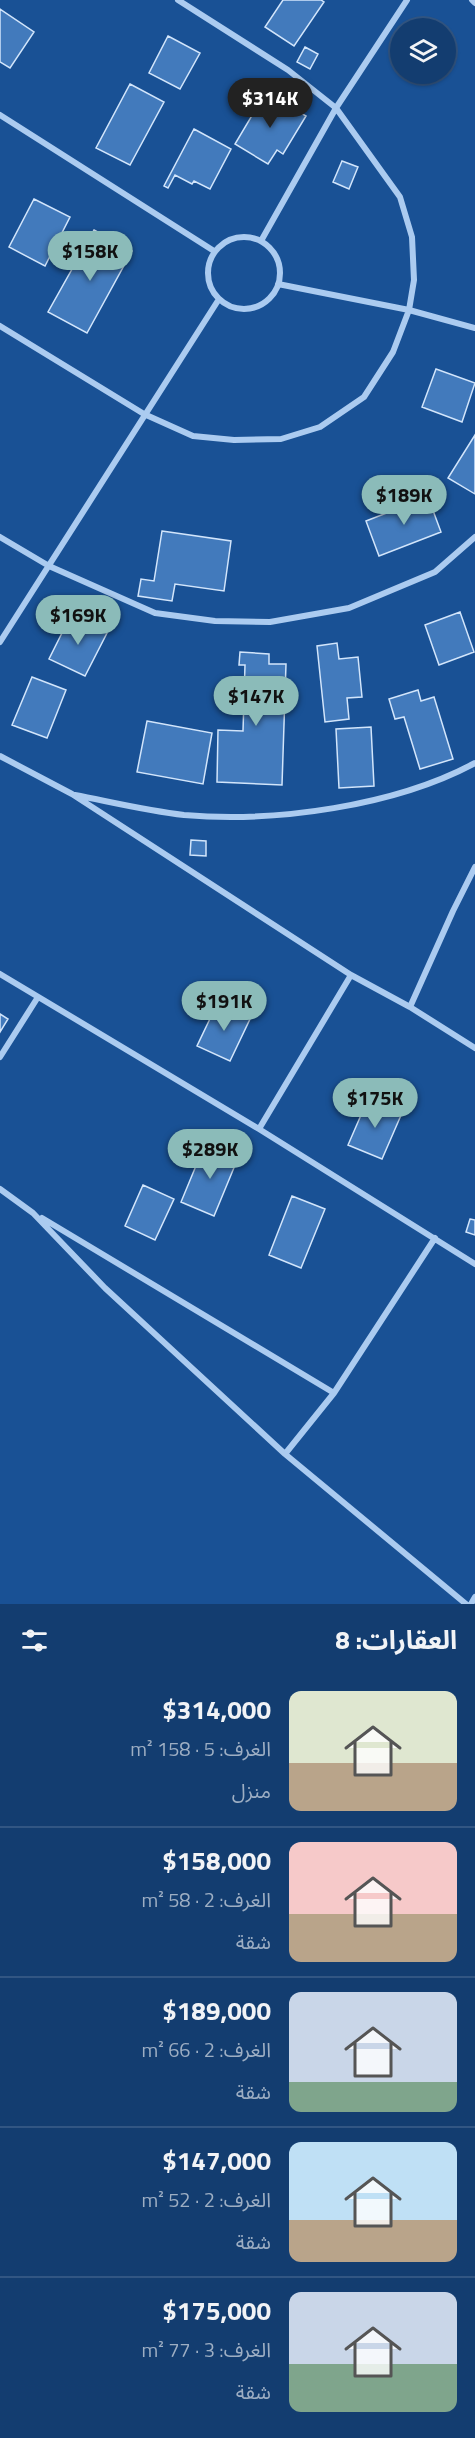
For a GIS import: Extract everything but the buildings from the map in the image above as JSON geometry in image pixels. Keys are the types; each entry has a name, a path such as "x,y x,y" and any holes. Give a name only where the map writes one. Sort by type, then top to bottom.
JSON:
{"street":[{"path":"0,326 144,414 193,436 234,440 281,439 320,427 364,397 393,352 409,310 414,280 412,237 400,197 336,108 288,70 178,0"},
{"path":"261,241 336,108 407,0"},
{"path":"0,115 214,251"},
{"path":"236,237 249,237 261,241 271,249 278,260 280,272 273,295 264,303 253,308 241,309 229,306 219,300 211,289 207,276 208,263 214,251 224,242 236,237"},
{"path":"278,284 409,310 475,328"},
{"path":"0,642 219,300"},
{"path":"0,537 49,566 155,613 215,621 270,622 349,608 435,572 475,537"},
{"path":"0,756 72,794 351,975 410,1007 475,1048"},
{"path":"72,794 184,815 268,816 378,801 454,775 475,763"},
{"path":"410,1007 453,910 475,867"},
{"path":"0,974 259,1129 475,1264"},
{"path":"259,1129 351,975"},
{"path":"0,1057 38,997"},
{"path":"0,1189 33,1213 334,1393"},
{"path":"33,1213 105,1288 285,1454 466,1604"},
{"path":"285,1454 334,1393 435,1238"},
{"path":"471,1604 475,1597"}]}
